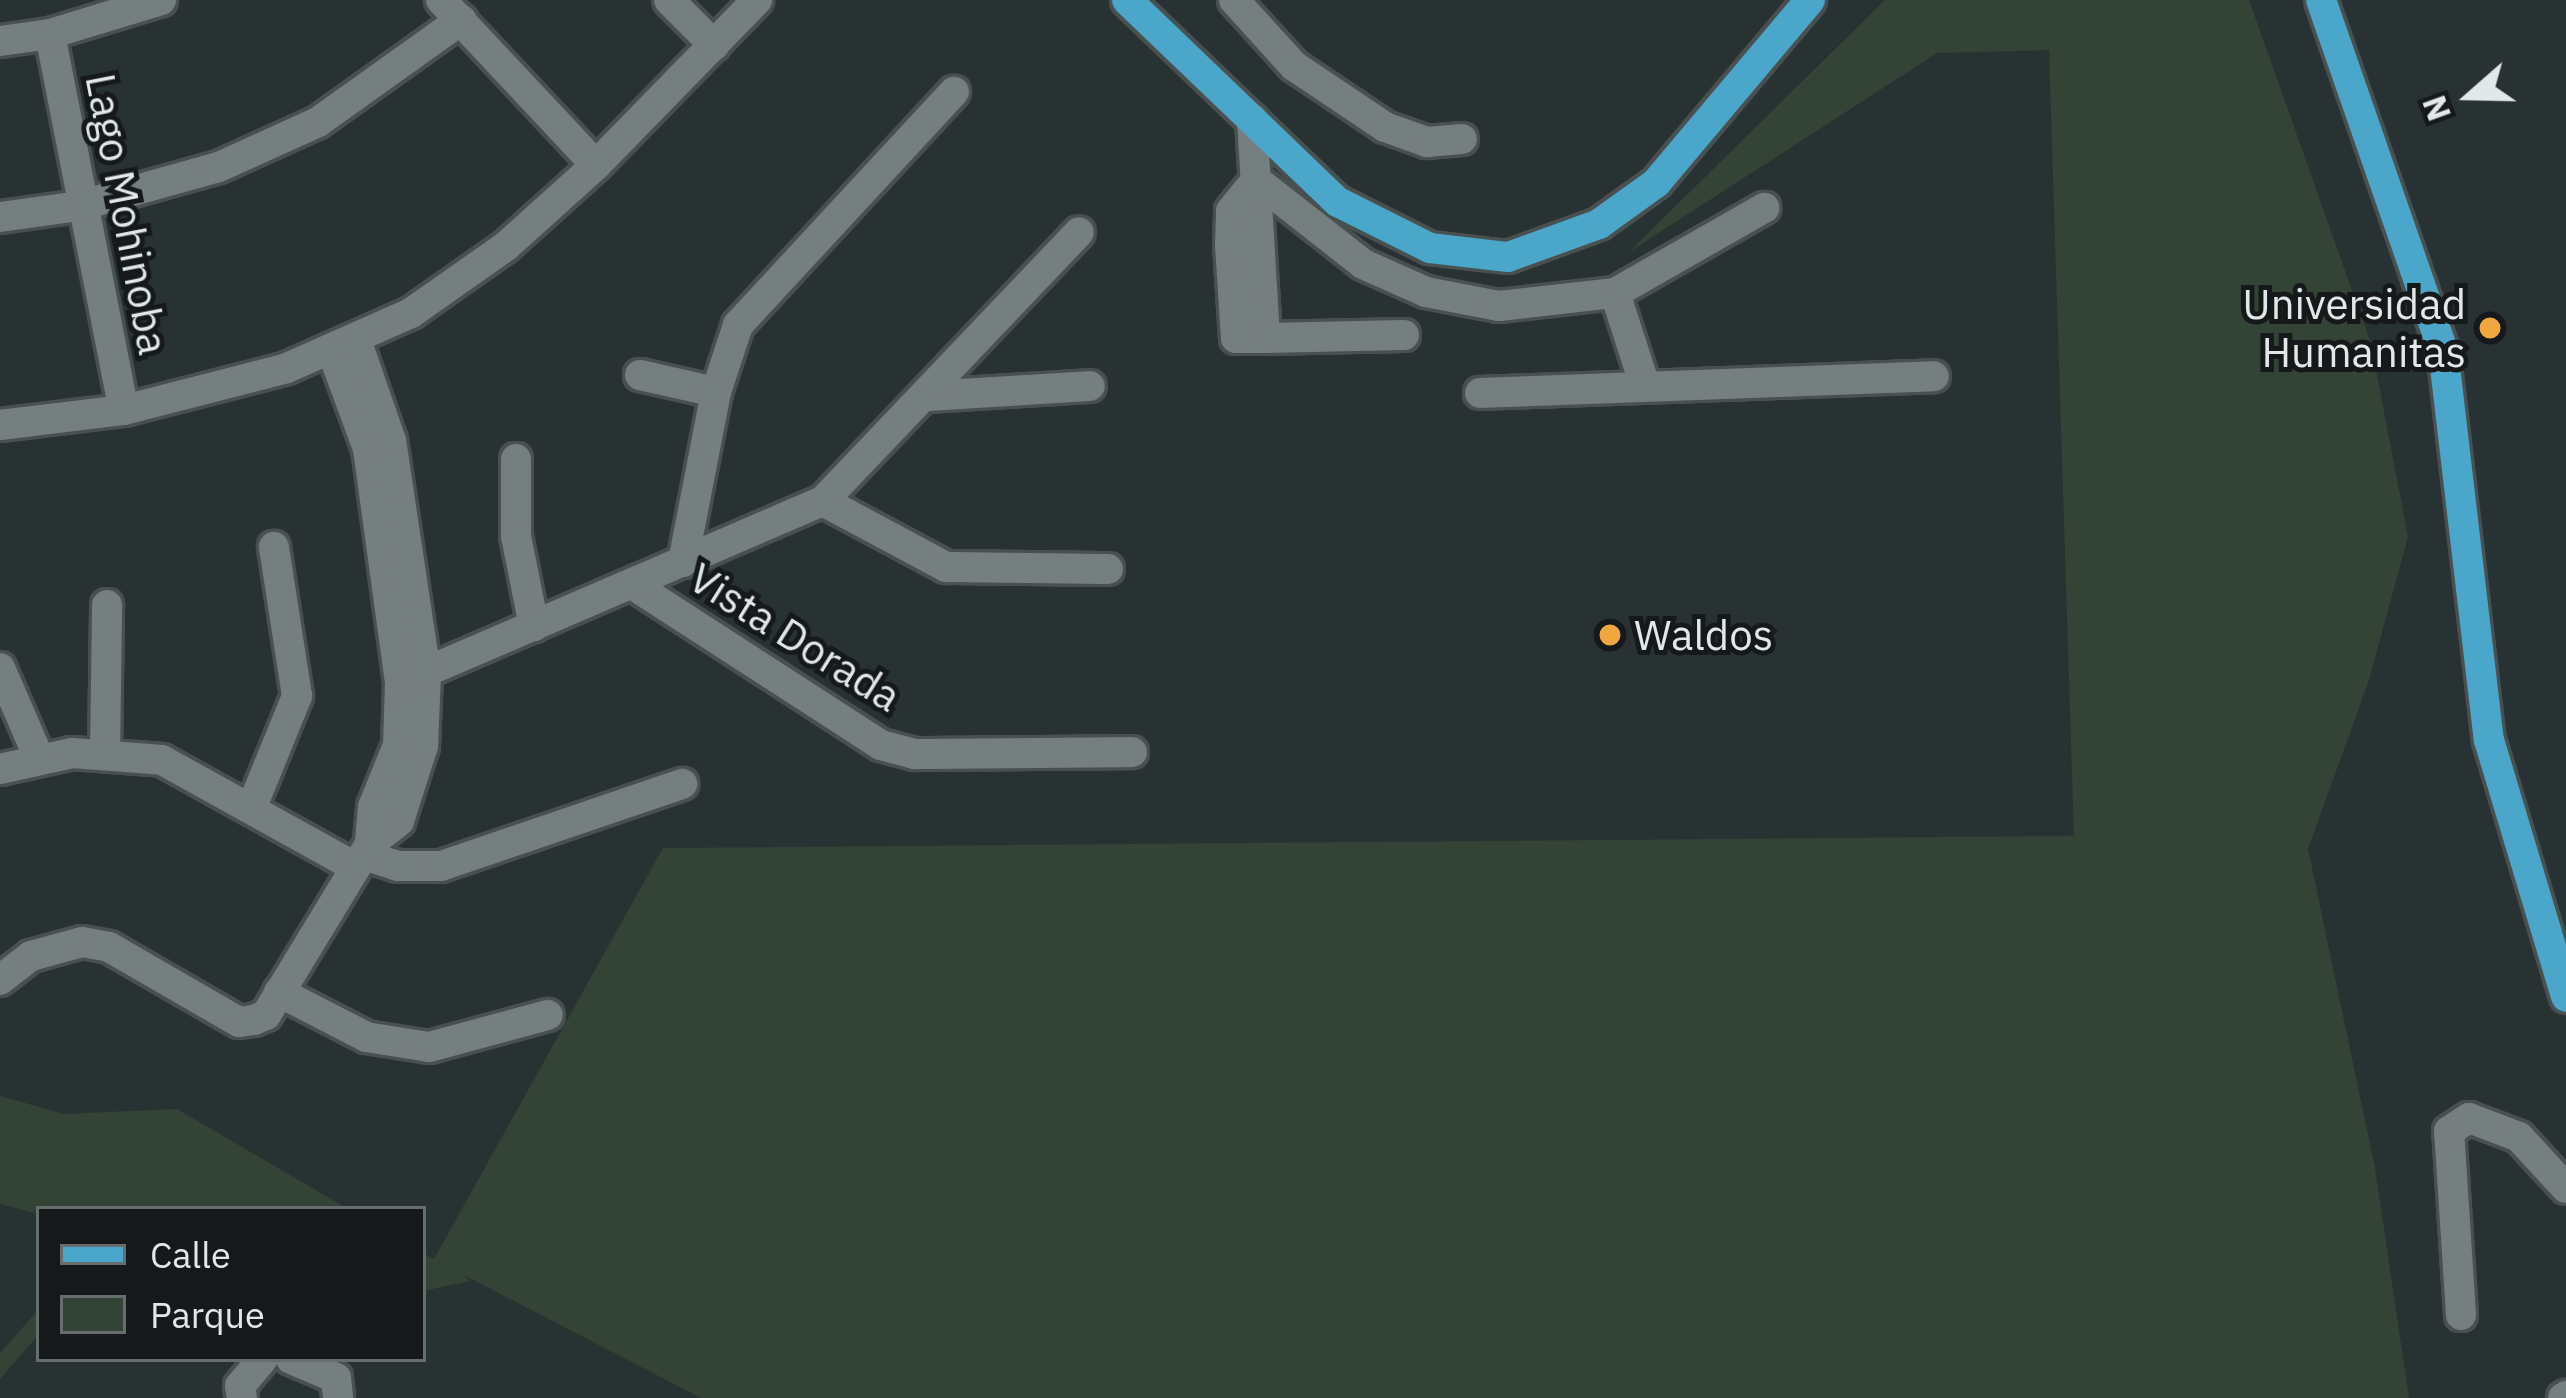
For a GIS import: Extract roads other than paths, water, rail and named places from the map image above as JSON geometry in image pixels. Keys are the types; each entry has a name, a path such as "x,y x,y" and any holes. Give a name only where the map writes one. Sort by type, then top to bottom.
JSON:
{"main road":[{"path":"1127,0 1368,221 1430,248 1508,257 1599,224 1656,183 1810,0"},
{"path":"2321,0 2443,350 2489,740 2564,982"}],"street":[{"path":"0,41 50,34 161,0"},
{"path":"669,0 714,45"},
{"path":"0,425 124,410 344,346 455,286 596,165 758,0"},
{"path":"1234,0 1294,66 1384,127 1427,142 1462,140"},
{"path":"0,217 79,206 219,167 318,122 451,10 596,165"},
{"name":"Lago Mohinoba","path":"50,34 79,206 124,410"},
{"path":"683,562 730,342 752,306 954,92"},
{"path":"1252,118 1264,338 1404,335"},
{"path":"1256,179 1363,264 1426,292 1499,306 1616,293 1764,208"},
{"path":"413,678 824,501 1079,232"},
{"path":"1616,293 1645,386"},
{"path":"0,980 31,956 82,942 109,947 239,1022 254,1020 279,992 363,855 399,820 423,746 391,537 391,441 344,346"},
{"path":"640,375 716,392"},
{"path":"1480,394 1934,376"},
{"path":"926,396 1090,386"},
{"path":"516,460 516,536 534,626"},
{"path":"824,501 946,567 1108,569"},
{"path":"253,804 297,696 274,547"},
{"name":"Vista Dorada","path":"632,584 881,745 914,754 1132,752"},
{"path":"105,755 106,605"},
{"path":"0,668 38,756"},
{"path":"0,770 38,756 162,760 363,855 398,866 441,866 682,784"},
{"path":"279,992 366,1037 429,1048 548,1016"},
{"path":"2461,1315 2449,1131 2469,1118 2519,1137 2566,1188"},
{"path":"242,1398 240,1386 260,1362"},
{"path":"298,1362 336,1378 338,1398"}],"place":[{"name":"Universidad Humanitas","path":"2490,328"},
{"name":"Waldos","path":"1610,635"}]}
